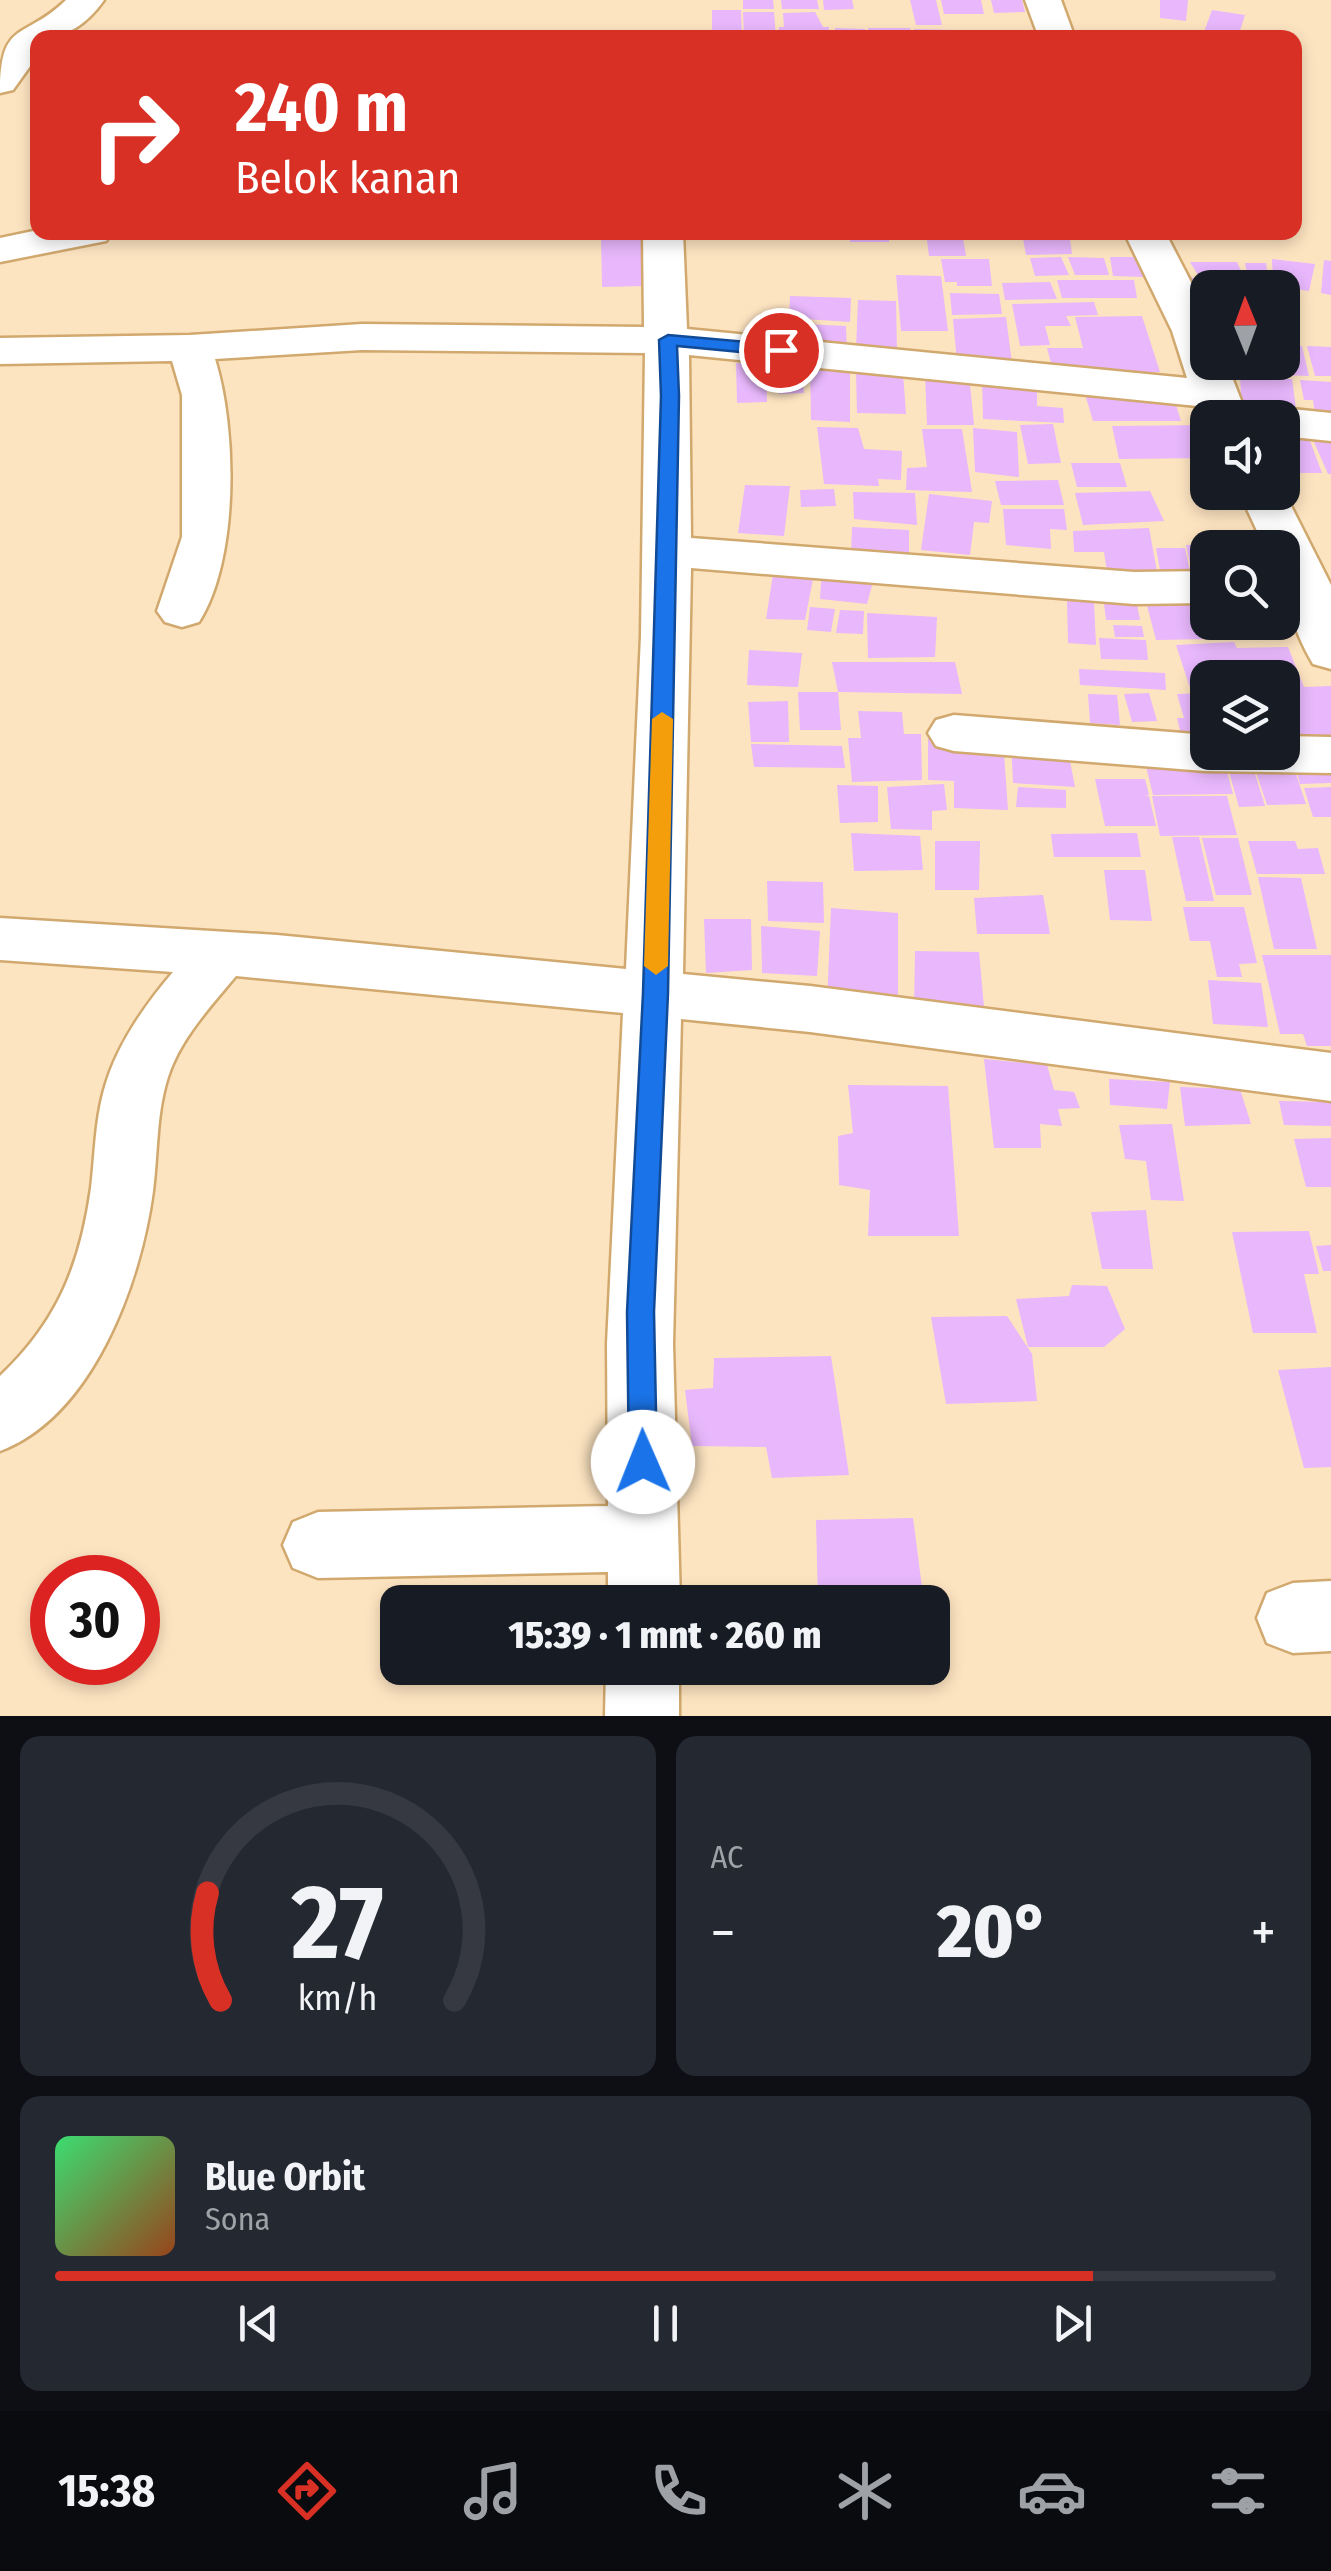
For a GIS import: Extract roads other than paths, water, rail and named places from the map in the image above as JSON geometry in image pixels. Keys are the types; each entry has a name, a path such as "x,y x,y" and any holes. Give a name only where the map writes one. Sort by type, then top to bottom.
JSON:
{"street":[{"path":"45,30 68,19 86,0"},
{"path":"1042,0 1054,30"},
{"path":"0,82 30,39"},
{"path":"0,82 30,82"},
{"path":"0,250 51,240"},
{"path":"318,1545 644,1570 640,1312 656,993 666,551 668,340 663,240"},
{"path":"1148,240 1194,331 1222,400"},
{"path":"0,351 190,348 362,338 668,340 1190,406"},
{"path":"182,611 206,538 204,394 190,348"},
{"path":"1300,424 1331,427"},
{"path":"666,551 1134,588 1190,587"},
{"path":"1300,595 1331,652"},
{"path":"954,733 1205,753 1331,755"},
{"path":"0,939 222,954 656,993 810,1009 1331,1077"},
{"path":"0,1420 75,1339 100,1278 117,1210 130,1110 144,1061 186,996 222,954"},
{"path":"642,1685 642,1716"}]}
